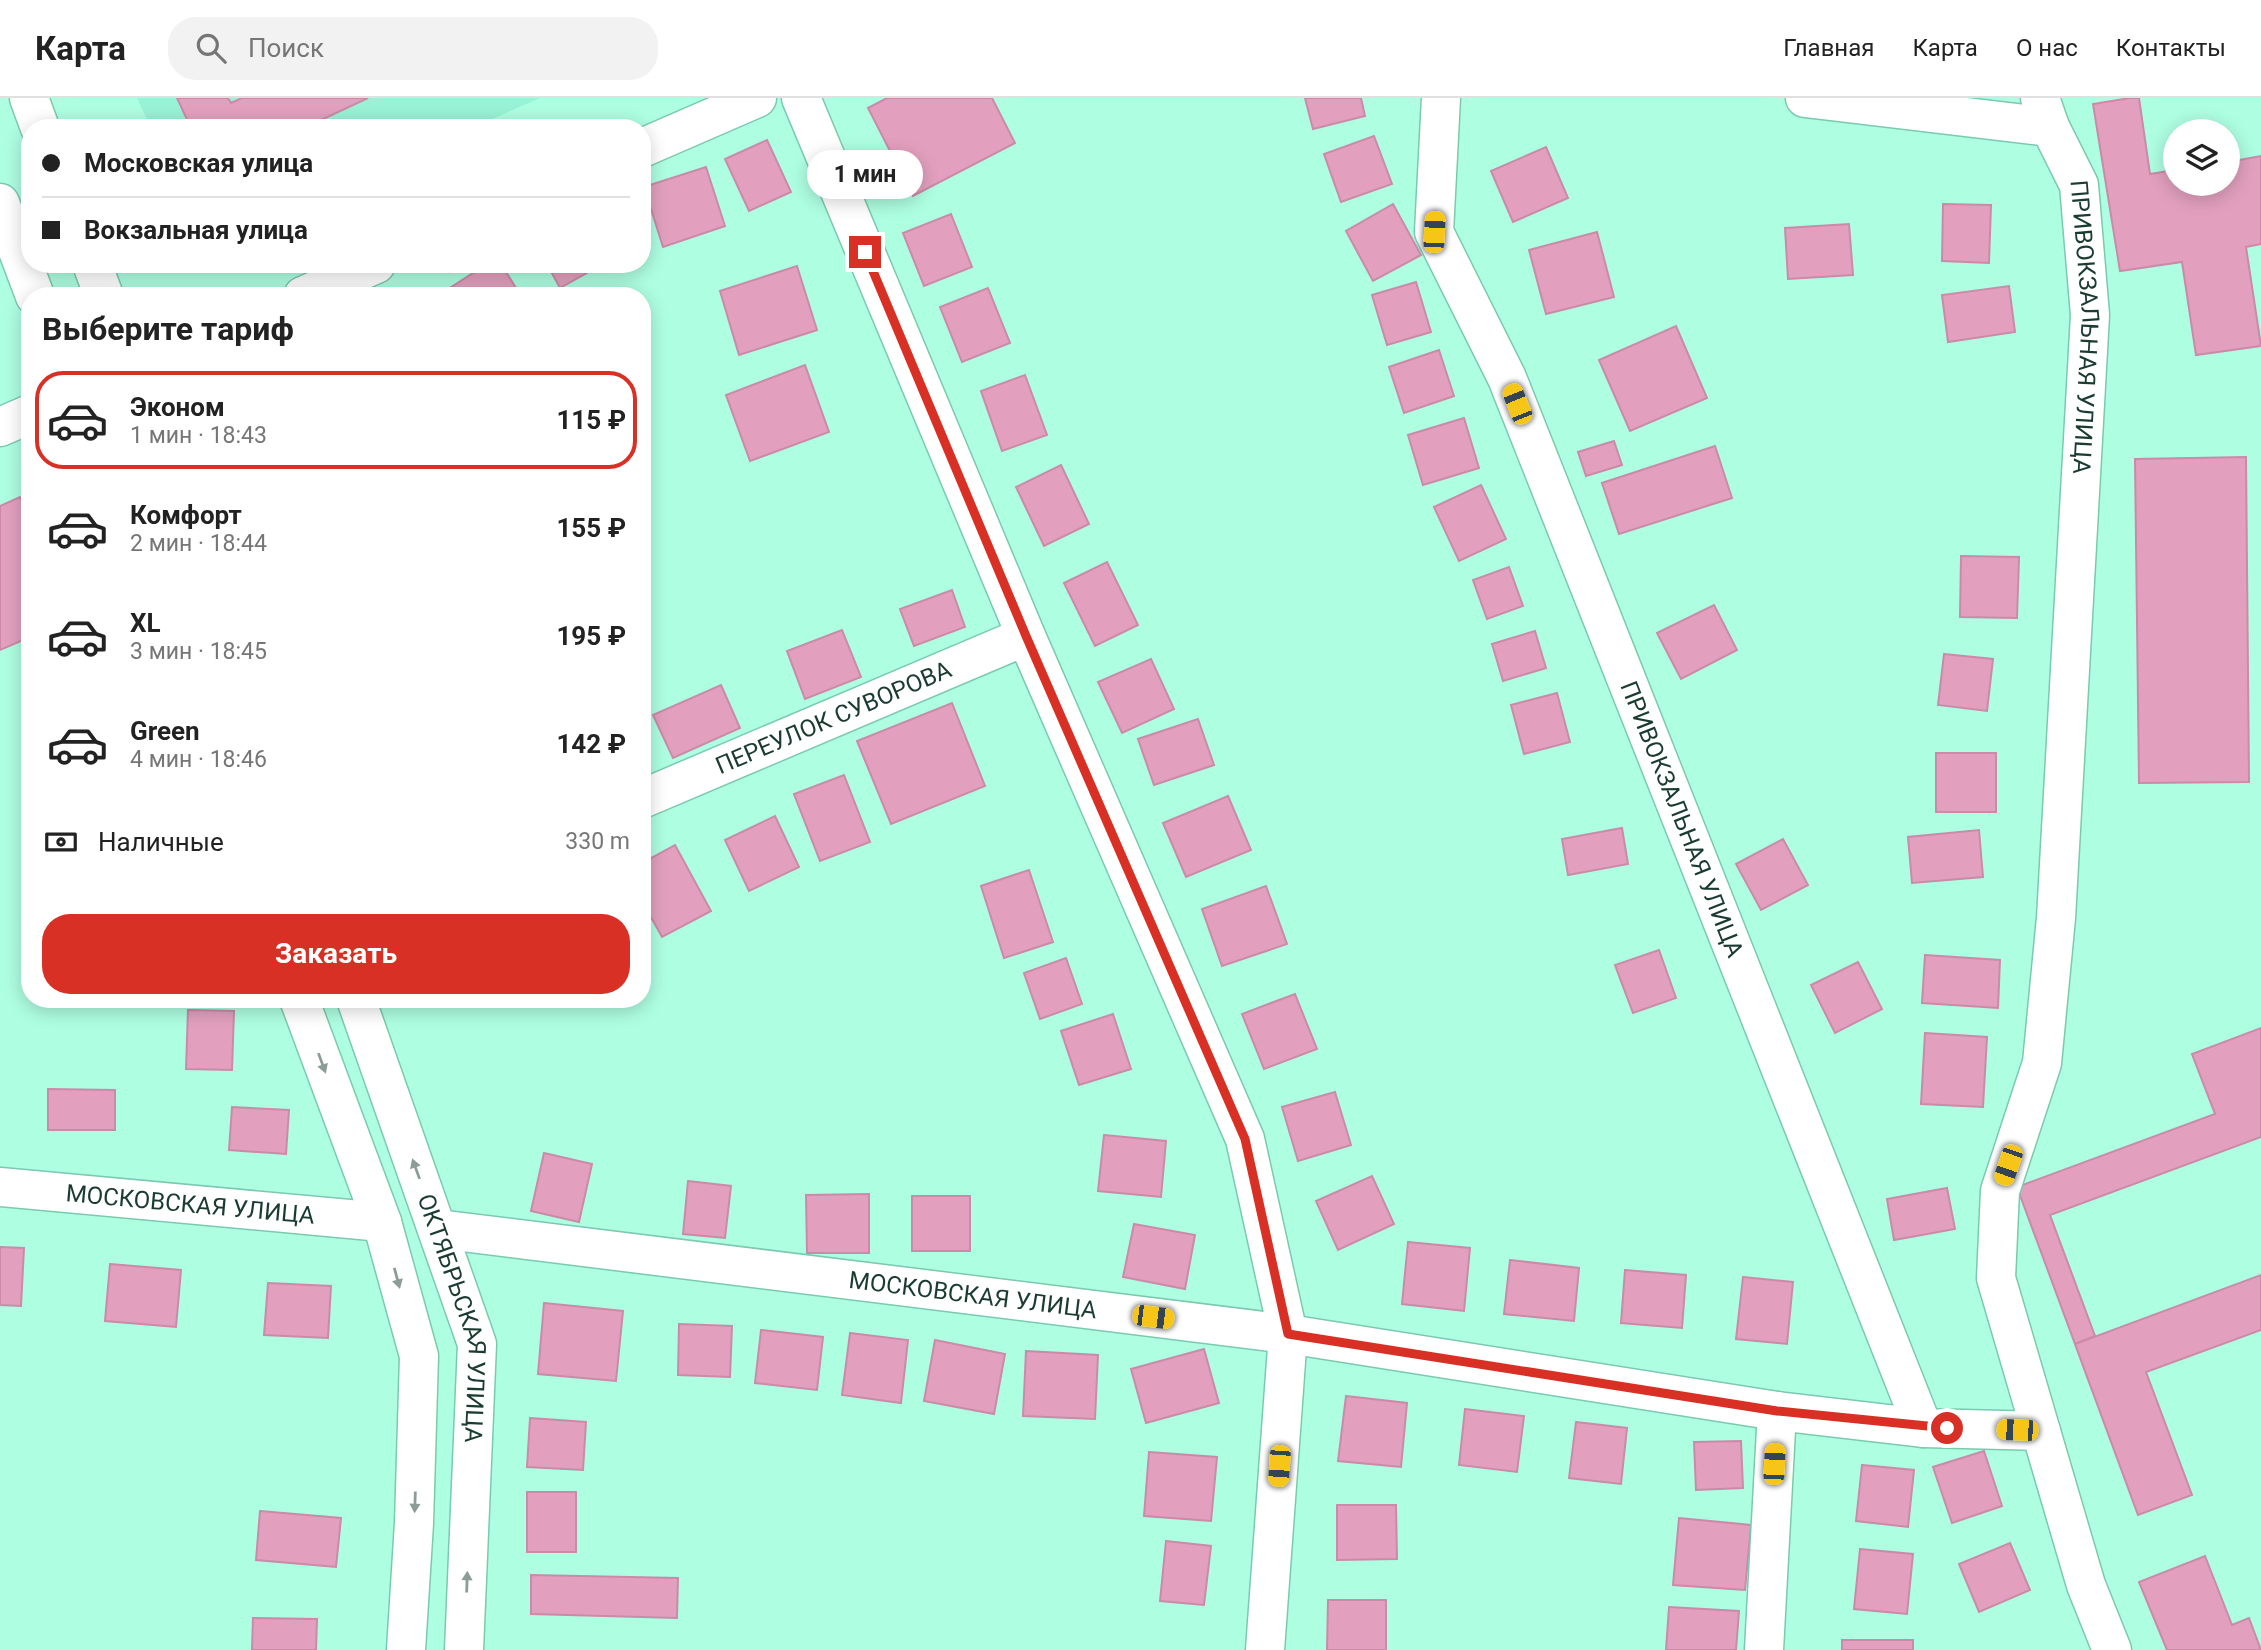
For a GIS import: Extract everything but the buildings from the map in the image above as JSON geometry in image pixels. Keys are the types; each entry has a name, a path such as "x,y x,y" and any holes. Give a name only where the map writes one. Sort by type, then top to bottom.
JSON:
{"street":[{"path":"29,98 37,119"},
{"path":"651,144 757,98"},
{"path":"801,98 1026,636 1245,1139 1288,1334 1265,1650"},
{"name":"ПРИВОКЗАЛЬНАЯ УЛИЦА","path":"1441,98 1434,232 1507,378 1923,1427"},
{"path":"1805,98 2045,112"},
{"name":"ПРИВОКЗАЛЬНАЯ УЛИЦА","path":"2045,112 2079,185 2090,315 2056,918 2042,1063 2000,1191 1996,1278 2086,1586 2112,1650"},
{"path":"0,203 21,259"},
{"path":"324,287 355,273"},
{"path":"0,427 21,418"},
{"name":"ПЕРЕУЛОК СУВОРОВА","path":"651,795 1026,636"},
{"name":"ОКТЯБРЬСКАЯ УЛИЦА","path":"302,1008 382,1222 419,1356 414,1523 406,1650"},
{"name":"ОКТЯБРЬСКАЯ УЛИЦА","path":"359,1008 477,1344 464,1650"},
{"name":"МОСКОВСКАЯ УЛИЦА","path":"0,1187 382,1222"},
{"name":"МОСКОВСКАЯ УЛИЦА","path":"438,1228 1288,1334 1777,1411 1923,1427"},
{"path":"1764,1650 1777,1411"},
{"path":"1923,1427 2041,1431"}],"shaded area":[{"path":"137,98 540,98 492,119 147,119"}],"route":[{"path":"865,252 1026,636 1245,1139 1288,1334 1777,1411 1947,1428"}]}
